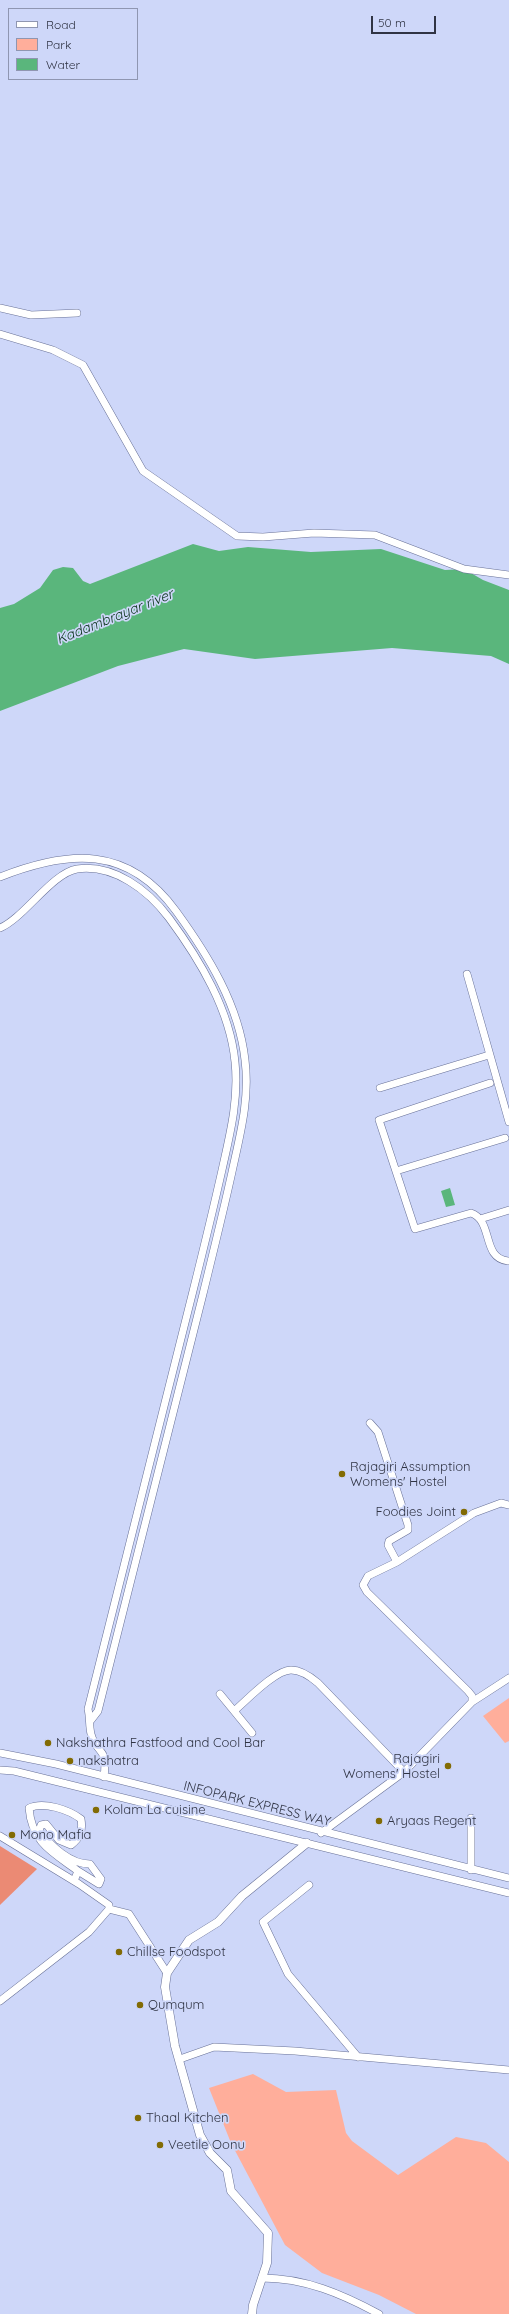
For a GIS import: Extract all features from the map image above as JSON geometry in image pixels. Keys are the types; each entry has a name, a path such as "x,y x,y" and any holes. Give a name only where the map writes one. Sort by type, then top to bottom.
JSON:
{"street":[{"path":"0,308 31,315 78,314"},
{"path":"0,334 53,350 83,365 143,471 237,536 262,537 314,533 375,534 464,569 509,575"},
{"path":"0,877 40,865 90,858 108,860 146,880 172,905 213,969 237,1021 246,1061 247,1090 243,1121 217,1236 98,1711 91,1720"},
{"path":"0,928 69,871 90,868 106,870 129,881 160,908 194,955 213,990 228,1024 235,1062 236,1090 233,1119 207,1234 88,1709 91,1720 93,1740 104,1754 106,1761 104,1777"},
{"path":"467,974 509,1122"},
{"path":"380,1088 489,1055"},
{"path":"490,1083 379,1120 415,1229 471,1214 480,1219 493,1253 500,1260 509,1261"},
{"path":"396,1171 505,1138"},
{"path":"480,1219 509,1210"},
{"path":"370,1423 378,1432 408,1525 408,1530 389,1541 388,1545 397,1562"},
{"path":"472,1702 472,1696 468,1691 363,1585 368,1576 397,1562 474,1513 502,1503 509,1505"},
{"path":"234,1711 276,1676 284,1671 297,1671 307,1675 318,1683 404,1772"},
{"path":"321,1832 404,1772 472,1702 509,1678"},
{"path":"220,1694 252,1733"},
{"name":"INFOPARK EXPRESS WAY","path":"0,1752 471,1870 509,1878"},
{"name":"INFOPARK EXPRESS WAY","path":"0,1770 14,1771 509,1893"},
{"path":"35,1806 70,1811 81,1820 82,1829 77,1840 71,1845 59,1840 46,1824 41,1825 39,1831 50,1843 74,1862 90,1864 101,1879 99,1884 78,1871 40,1841 35,1834 29,1808 35,1806"},
{"path":"471,1870 472,1818"},
{"path":"0,1836 74,1881 109,1905 109,1909"},
{"path":"252,2314 253,2305 267,2263 268,2233 231,2191 227,2170 210,2153 200,2135 186,2091 180,2059 175,2046 165,1987 167,1973 189,1940 218,1922 242,1896 307,1843"},
{"path":"74,1881 78,1871"},
{"path":"309,1885 263,1922 288,1974 358,2057"},
{"path":"109,1909 129,1914 167,1973"},
{"path":"0,2001 89,1932 109,1909"},
{"path":"180,2059 214,2048 295,2051 509,2070"},
{"path":"262,2278 281,2278 319,2286 352,2300 379,2314"}],"green space":[{"path":"509,1698 509,1741 505,1743 483,1716"},
{"path":"253,2074 286,2092 336,2090 346,2133 352,2141 398,2175 456,2137 486,2143 509,2162 509,2314 416,2314 379,2295 322,2273 285,2245 231,2143 209,2088"}],"shaded area":[{"path":"0,1846 37,1869 0,1905"}],"water":[{"name":"Kadambrayar river","path":"193,544 219,551 248,547 311,552 381,549 445,570 464,569 483,580 509,590 509,664 491,656 392,648 255,659 184,649 118,666 0,711 0,608 14,604 40,588 53,570 63,567 73,568 83,581 90,584"},
{"path":"450,1188 455,1205 446,1207 441,1191"}],"place":[{"name":"Rajagiri Assumption Womens' Hostel","path":"342,1474"},
{"name":"Foodies Joint","path":"464,1512"},
{"name":"Nakshathra Fastfood and Cool Bar","path":"48,1743"},
{"name":"nakshatra","path":"70,1761"},
{"name":"Rajagiri Womens' Hostel","path":"448,1766"},
{"name":"Kolam La cuisine","path":"96,1810"},
{"name":"Aryaas Regent","path":"379,1821"},
{"name":"Mono Mafia","path":"12,1835"},
{"name":"Chillse Foodspot","path":"119,1952"},
{"name":"Qumqum","path":"140,2005"},
{"name":"Thaal Kitchen","path":"138,2118"},
{"name":"Veetile Oonu","path":"160,2145"}]}
